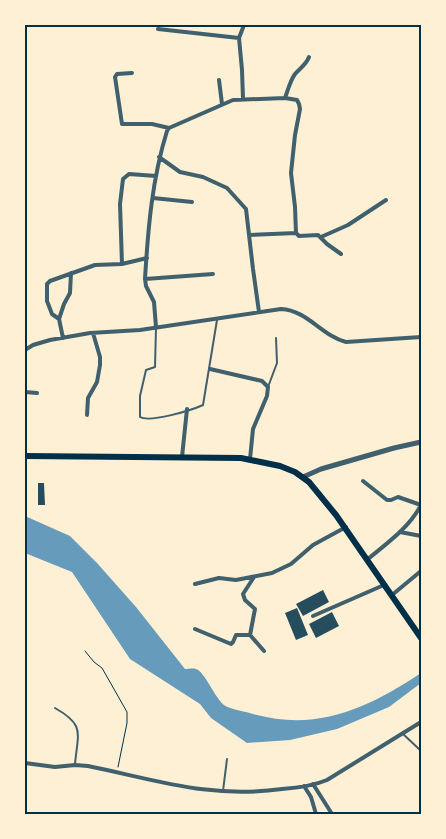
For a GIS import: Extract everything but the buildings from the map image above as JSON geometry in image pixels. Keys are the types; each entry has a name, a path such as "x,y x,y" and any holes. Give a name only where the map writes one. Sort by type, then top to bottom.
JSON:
{"main road":[{"path":"25,456 250,459 280,466 303,477 316,490 346,527 421,638"}],"street":[{"path":"242,99 239,38 244,25"},
{"path":"158,29 239,38"},
{"path":"285,98 293,78 308,62 309,57"},
{"path":"132,73 121,73 115,77 122,124 152,124 170,128"},
{"path":"219,80 222,104"},
{"path":"156,328 154,302 146,286 149,224 159,157 167,131 170,128 222,104 242,99 285,98 297,100 300,104 291,173 296,207 296,234"},
{"path":"159,157 180,172 203,177 227,188 246,209 259,312"},
{"path":"122,264 120,204 123,178 129,174 156,176"},
{"path":"153,198 192,202"},
{"path":"321,237 348,225 386,200"},
{"path":"249,235 318,235 341,254"},
{"path":"59,319 50,310 47,300 48,284 54,278 95,265 122,264 147,258"},
{"path":"63,338 59,319 70,293 72,273"},
{"path":"146,279 213,274"},
{"path":"25,350 33,345 93,333 156,328 281,310 295,312 335,338 346,342 421,337"},
{"path":"87,415 88,398 97,382 100,365 100,357 93,333"},
{"path":"210,369 262,381 268,387 267,396 253,429 250,459"},
{"path":"25,392 37,393"},
{"path":"182,457 187,409"},
{"path":"303,477 321,469 421,442"},
{"path":"363,481 387,500 398,497 421,505 415,516 400,532 368,559"},
{"path":"195,584 218,578 232,580 254,577 284,568 313,545 346,527"},
{"path":"400,532 421,536"},
{"path":"392,595 421,571"},
{"path":"250,635 255,609 242,594 254,577"},
{"path":"313,616 384,585"},
{"path":"195,629 231,644 236,635 250,635 264,651"},
{"path":"25,763 55,767 75,765 171,785 223,792 262,792 304,786 327,780 421,722"},
{"path":"313,784 332,814"},
{"path":"304,786 312,797 316,814"}],"lane":[{"path":"156,328 155,367 146,370 140,396 140,416 144,419 158,418 200,406 205,402 218,318"},
{"path":"268,387 278,363 276,338"},
{"path":"55,708 70,717 77,729 75,765"},
{"path":"402,733 420,750"},
{"path":"223,792 227,759"}],"path":[{"path":"86,651 94,662 102,668 127,712 127,723 117,773"}],"water":[{"path":"25,516 70,536 136,607 185,669 199,671 221,702 227,707 277,719 321,718 342,713 382,697 421,673 421,683 389,707 337,729 290,740 247,743 211,718 200,704 130,659 72,572 25,553"}]}
